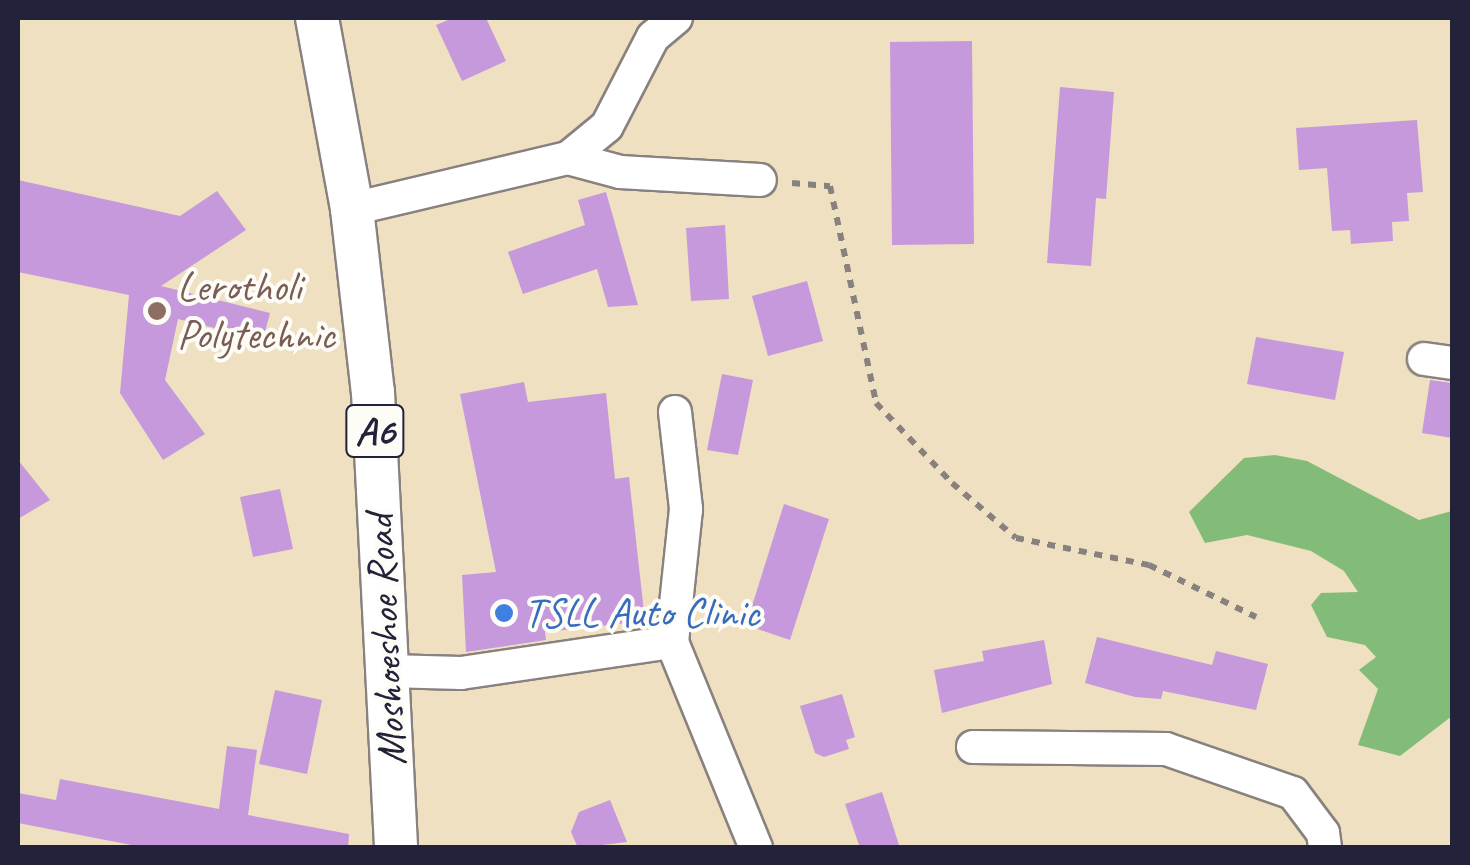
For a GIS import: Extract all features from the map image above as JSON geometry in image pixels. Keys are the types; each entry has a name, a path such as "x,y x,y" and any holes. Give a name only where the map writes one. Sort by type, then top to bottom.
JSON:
{"main road":[{"name":"Moshoeshoe Road","path":"316,18 352,209 372,392 396,848"}],"street":[{"path":"352,209 568,158 606,126 653,37 676,18"},
{"path":"568,158 620,172 760,180"},
{"path":"675,412 686,508 672,642 756,848"},
{"path":"388,671 461,673 672,642"},
{"path":"973,747 1166,749 1293,793 1322,833 1324,848"}],"path":[{"path":"760,180 830,186 876,403 952,483 1016,538 1149,564 1256,616"}],"green space":[{"path":"1275,455 1307,461 1419,520 1452,511 1452,716 1400,756 1358,745 1378,689 1359,670 1376,657 1365,645 1327,637 1311,605 1321,593 1358,592 1344,571 1311,551 1247,535 1205,543 1189,512 1244,458"}],"building":[{"path":"453,18 486,18 506,61 462,81 436,25"},
{"path":"972,41 974,244 892,245 890,42"},
{"path":"1060,87 1114,92 1106,199 1096,198 1091,266 1047,263"},
{"path":"1417,120 1423,192 1407,193 1409,221 1392,222 1393,241 1351,244 1350,230 1332,231 1327,168 1299,170 1296,128"},
{"path":"18,180 180,216 217,191 246,230 161,286 270,313 263,340 178,319 165,380 205,434 163,460 120,393 129,295 18,272"},
{"path":"606,192 638,305 608,307 597,269 523,294 508,252 585,225 578,200"},
{"path":"725,225 729,299 691,301 686,228"},
{"path":"807,281 823,341 768,356 752,296"},
{"path":"1256,337 1344,352 1335,400 1247,384"},
{"path":"722,374 753,380 738,455 707,450"},
{"path":"1430,380 1452,383 1452,438 1422,433"},
{"path":"524,382 528,402 606,393 615,479 629,477 645,621 545,632 546,640 466,652 462,575 496,572 460,394"},
{"path":"18,460 50,500 18,519"},
{"path":"280,489 293,549 253,557 240,497"},
{"path":"784,504 829,519 790,640 746,625"},
{"path":"1097,637 1212,665 1216,651 1268,664 1256,710 1163,691 1161,699 1135,697 1085,683"},
{"path":"1044,640 1052,684 942,713 934,670 984,661 982,651"},
{"path":"275,690 322,700 307,774 259,764"},
{"path":"842,694 855,737 846,740 849,749 824,757 815,753 800,706"},
{"path":"227,746 257,750 248,815 349,834 348,848 147,848 18,823 18,793 56,800 60,779 219,809"},
{"path":"882,792 900,848 860,848 845,804"},
{"path":"610,800 627,842 578,848 571,832 579,812"}],"place":[{"name":"Lerotholi Polytechnic","path":"157,311"},
{"name":"TSLL Auto Clinic","path":"504,613"}]}
